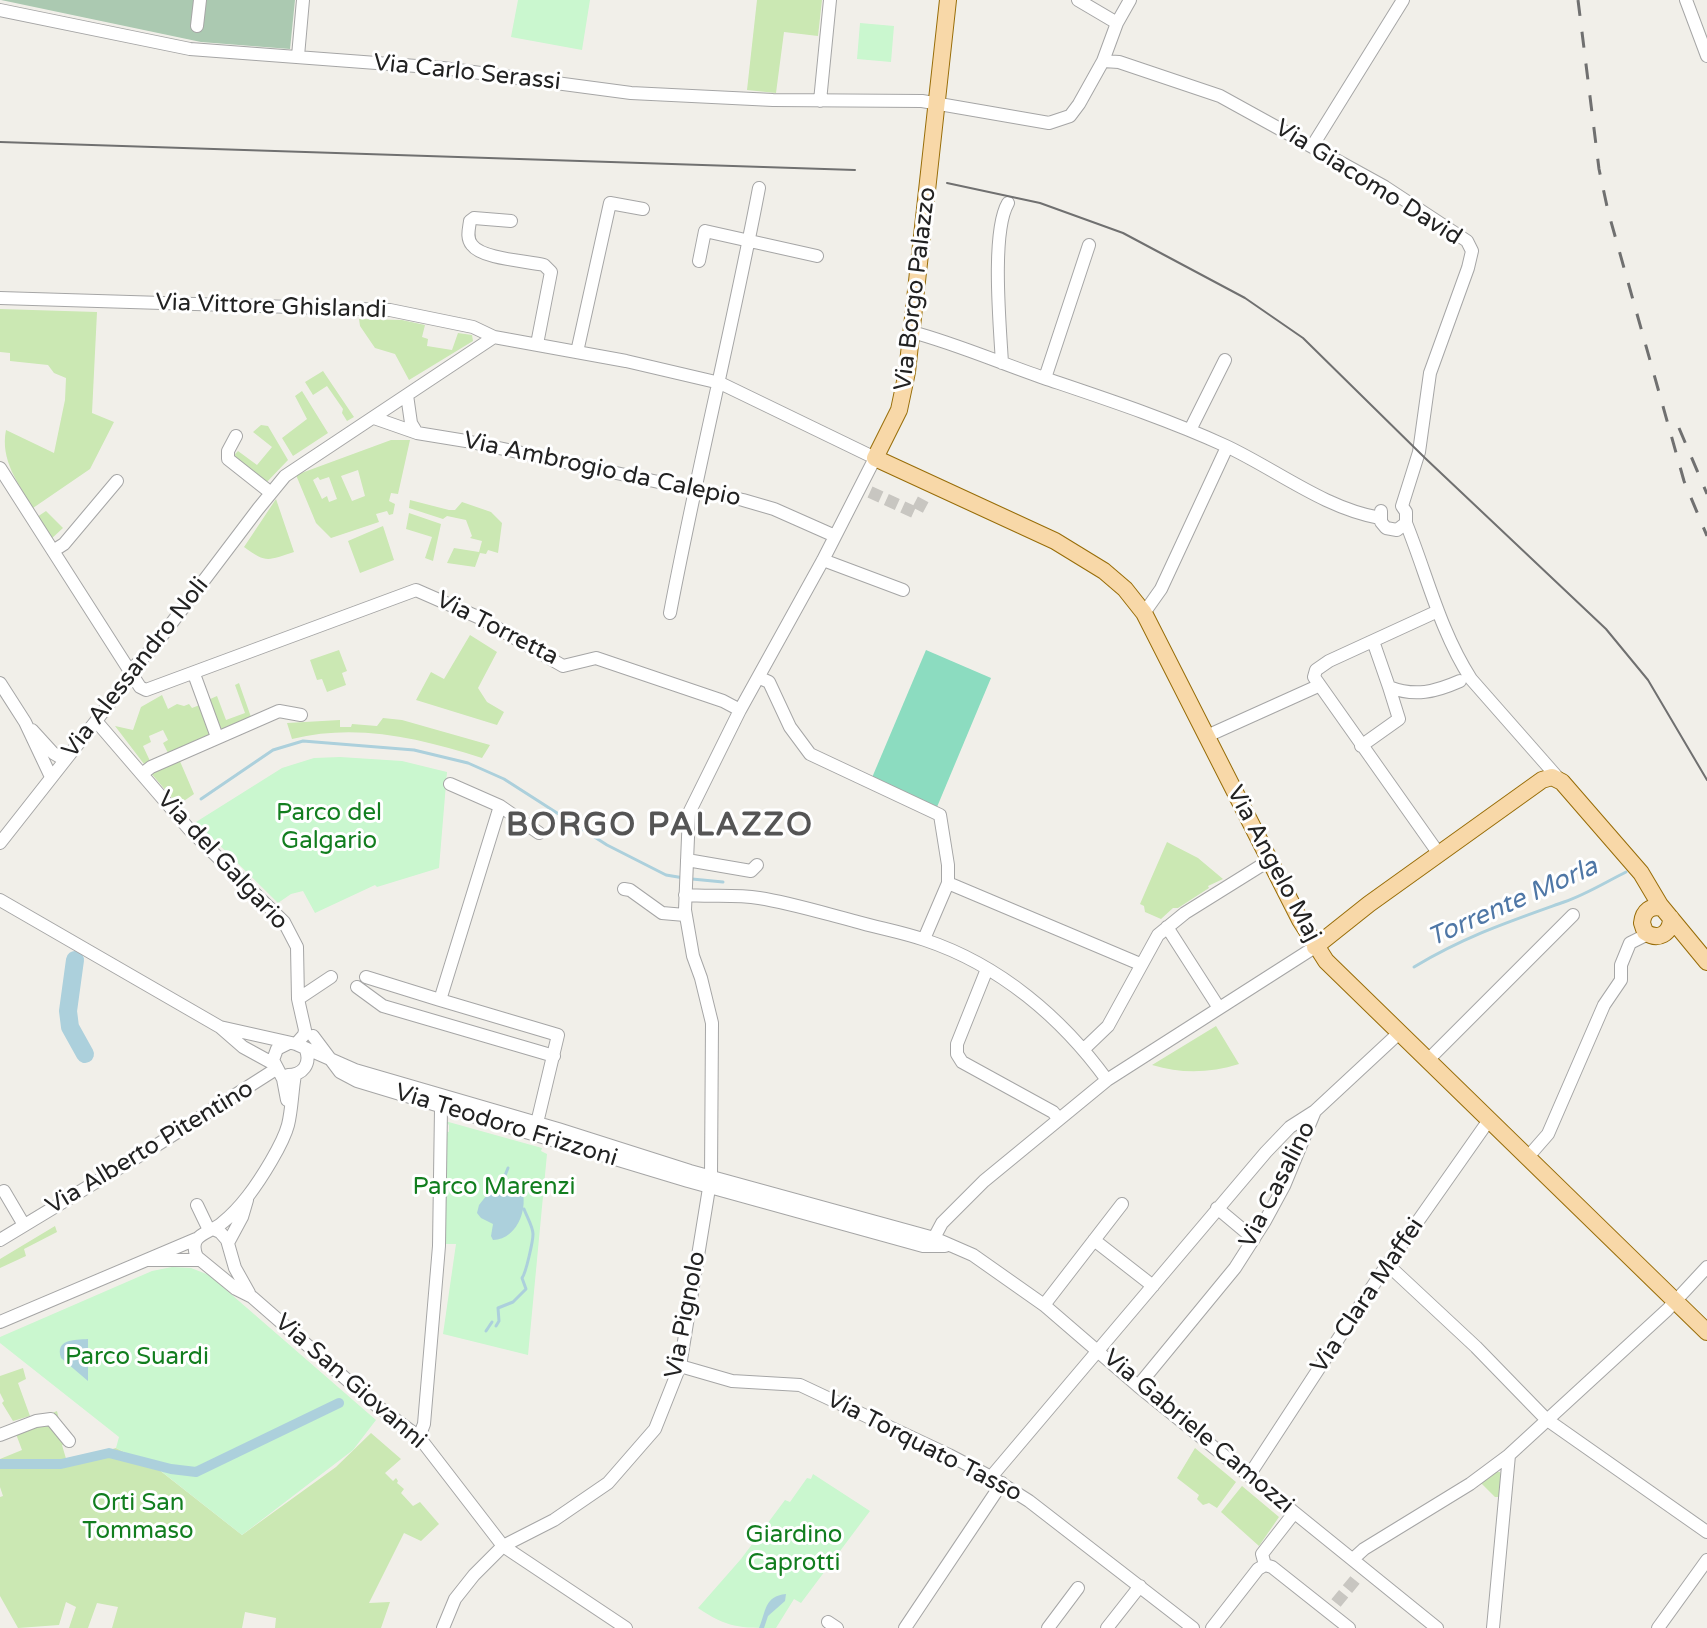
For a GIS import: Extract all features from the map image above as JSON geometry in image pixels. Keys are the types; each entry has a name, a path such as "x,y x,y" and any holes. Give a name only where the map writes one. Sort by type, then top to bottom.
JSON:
{"main road":[{"name":"Via Borgo Palazzo","path":"875,458 899,410 912,332 948,0"},
{"name":"Via Angelo Maj","path":"875,458 1068,548 1125,589 1144,613 1315,947 1399,1033 1707,1332"},
{"path":"1315,947 1355,914 1549,773 1641,873 1667,913 1707,962"},
{"path":"1653,907 1667,913 1671,926 1665,934 1657,937 1648,934 1642,926 1643,915 1653,907"},
{"path":"1300,920 1327,924 1355,914"}],"street":[{"path":"197,26 200,0"},
{"path":"298,56 303,0"},
{"path":"820,101 830,0"},
{"path":"1078,0 1117,23"},
{"path":"1103,61 1117,23 1130,0"},
{"path":"1313,145 1403,0"},
{"path":"1686,0 1707,56"},
{"name":"Via Carlo Serassi","path":"0,10 190,49 457,69 631,93 938,103 1037,121 1060,121 1070,116 1103,61"},
{"name":"Via Giacomo David","path":"1103,61 1119,62 1220,96 1313,145 1463,237 1472,251 1430,373 1419,452 1402,506"},
{"path":"670,613 759,188"},
{"path":"577,352 610,203 643,209"},
{"path":"1002,363 999,251 1008,203"},
{"path":"511,221 474,218 470,221 468,236 480,253 544,265 550,269 537,344"},
{"path":"699,261 705,231 817,256"},
{"path":"1045,378 1089,245"},
{"name":"Via Vittore Ghislandi","path":"0,298 390,310 473,327 494,337 720,383 875,458"},
{"path":"912,332 1152,413 1365,515 1380,514 1389,504 1402,506 1406,512 1403,526 1414,543 1449,641 1471,679 1549,773"},
{"name":"Via Alessandro Noli","path":"0,843 124,684 130,671 152,649 285,476 494,337"},
{"path":"1190,430 1225,360"},
{"path":"407,395 411,423 417,433"},
{"name":"Via Ambrogio da Calepio","path":"374,418 417,433 743,500 835,536"},
{"path":"236,436 228,451 228,459 271,493"},
{"path":"1144,613 1161,589 1227,447"},
{"name":"Via Borgo Palazzo","path":"713,1154 712,1023 685,915 689,813 740,710 760,678 875,458"},
{"path":"0,468 130,671"},
{"path":"53,551 64,544 117,481"},
{"path":"1380,514 1383,525 1389,530 1403,526"},
{"path":"823,560 903,590"},
{"name":"Via Torretta","path":"130,671 140,687 146,690 416,590 480,618 563,666 596,658 723,701 740,710"},
{"path":"1438,611 1329,661 1316,670 1314,677 1439,854"},
{"path":"1361,746 1399,719 1373,641"},
{"path":"194,674 217,737"},
{"path":"760,678 769,682 790,727 810,754 940,815 948,883 924,939"},
{"path":"1389,687 1407,694 1440,690 1460,681"},
{"path":"0,683 25,722 51,777"},
{"path":"1207,736 1318,686"},
{"name":"Via del Galgario","path":"142,774 279,711 301,715"},
{"name":"Via del Galgario","path":"96,721 189,829 284,922 297,947 298,999 305,1030 296,1046 307,1065"},
{"path":"25,722 53,753 65,760"},
{"path":"450,784 500,806 539,833"},
{"path":"440,1000 500,806"},
{"path":"1084,1049 1105,1029 1158,935 1185,913 1270,860"},
{"path":"687,863 751,871 757,865"},
{"path":"948,883 1140,964"},
{"path":"624,889 662,913 685,915"},
{"path":"685,893 757,898 924,939 987,969 1034,1000 1084,1049 1107,1080"},
{"path":"0,900 220,1027 243,1047 277,1069 295,1075"},
{"path":"1428,1060 1573,915"},
{"path":"1167,927 1219,1008"},
{"path":"1527,1158 1548,1134 1604,1005 1621,980 1621,965 1630,943 1648,934"},
{"path":"923,1246 934,1238 942,1223 984,1181 1107,1080 1315,947"},
{"path":"987,969 957,1044 957,1054 962,1062 1053,1112 1059,1119"},
{"path":"298,999 331,977"},
{"path":"366,977 558,1035 538,1121"},
{"path":"357,987 383,1006 554,1056"},
{"name":"Via del Galgario","path":"298,999 310,1020 313,1036 329,1060"},
{"name":"Via Teodoro Frizzoni","path":"220,1027 296,1046 384,1079 538,1121 690,1172"},
{"name":"Via Casalino","path":"1138,1386 1235,1268 1254,1239 1284,1186 1315,1111 1399,1033"},
{"path":"290,1111 277,1069 276,1051 296,1046 313,1036"},
{"path":"146,1260 221,1262 248,1196 285,1134 295,1075 307,1065 329,1060"},
{"name":"Via Teodoro Frizzoni","path":"329,1060 349,1078 441,1108 690,1172"},
{"name":"Via Alberto Pitentino","path":"0,1240 277,1069"},
{"path":"419,1437 424,1424 439,1246 441,1108"},
{"path":"905,1628 956,1553 997,1480 1099,1350 1217,1208 1290,1127 1315,1111"},
{"name":"Via Clara Maffei","path":"1250,1474 1388,1265 1489,1120"},
{"name":"Via Pignolo","path":"443,1628 455,1599 503,1546 554,1520 616,1476 655,1429 680,1366 716,1180 713,1154"},
{"path":"690,1172 716,1180"},
{"name":"Via Gabriele Camozzi","path":"716,1180 924,1228 934,1238 982,1260 1044,1305 1138,1386 1437,1628"},
{"name":"Via Gabriele Camozzi","path":"716,1180 923,1246 952,1246"},
{"name":"Via Alberto Pitentino","path":"4,1191 24,1225"},
{"path":"0,1322 196,1239 211,1230 248,1196"},
{"path":"1044,1305 1122,1204"},
{"path":"197,1205 211,1230"},
{"path":"1217,1208 1254,1239"},
{"name":"Via San Giovanni","path":"211,1230 223,1234 242,1283 252,1297 377,1406 419,1437 503,1546 626,1628"},
{"name":"Via Gabriele Camozzi","path":"896,1237 934,1238"},
{"path":"196,1239 194,1250 203,1262"},
{"path":"1094,1240 1153,1286"},
{"name":"Via San Giovanni","path":"203,1262 236,1289 252,1297"},
{"path":"1388,1265 1476,1347 1546,1419 1707,1532"},
{"path":"1353,1559 1470,1484 1509,1455 1667,1310 1707,1267"},
{"name":"Via Torquato Tasso","path":"680,1366 732,1381 789,1384 810,1389 997,1480 1193,1628"},
{"path":"0,1435 36,1421 51,1419 69,1441"},
{"path":"1493,1628 1509,1455"},
{"path":"1265,1565 1262,1554 1294,1513"},
{"path":"1662,1627 1707,1560"},
{"path":"1212,1628 1258,1569 1265,1565 1332,1608 1349,1628"},
{"path":"1355,1580 1365,1568"},
{"path":"1107,1628 1140,1586"},
{"path":"1048,1628 1078,1588"}],"green space":[{"path":"1,0 295,0 290,49 201,42"},
{"path":"518,0 590,0 582,50 511,37"},
{"path":"757,0 822,0 818,36 784,32 776,93 747,90"},
{"path":"860,23 894,26 891,62 857,59"},
{"path":"0,309 97,312 92,413 114,422 90,469 33,508 8,461 6,430 54,453 65,400 66,378 54,373 48,365 10,361 10,353 0,352"},
{"path":"359,319 402,320 425,325 422,337 428,339 427,346 452,350 458,333 472,335 473,341 409,380 395,354 375,348 360,326"},
{"path":"323,371 354,417 347,421 343,409 327,386 313,395 305,382"},
{"path":"302,391 328,433 293,456 282,438 307,419 295,396"},
{"path":"261,425 268,426 288,460 265,484 232,457 238,451 257,465 272,447 253,432"},
{"path":"391,440 410,440 398,494 391,493 389,501 395,504 393,514 389,515 387,511 376,514 379,522 331,538 316,523 296,475","holes":["358,470 365,496 352,501 341,476","318,477 320,480 329,477 337,499 329,502 327,496 322,499 313,480"]},
{"path":"276,499 294,552 263,558 244,547"},
{"path":"410,500 449,510 455,510 462,502 491,512 502,523 498,553 488,550 486,554 480,553 475,567 447,563 454,548 479,552 482,541 470,538 466,520 447,516 443,519 409,508"},
{"path":"46,511 63,528 49,541 34,519"},
{"path":"409,513 441,524 433,561 425,558 432,537 406,529"},
{"path":"383,526 394,560 360,573 348,541"},
{"path":"470,635 497,652 478,688 487,702 504,712 497,725 416,700 431,672 444,679"},
{"path":"339,650 347,671 342,673 346,685 327,692 322,679 317,680 310,660"},
{"path":"926,650 991,678 937,807 871,780"},
{"path":"239,683 251,717 219,731 208,700 217,696 226,720 245,713 235,685"},
{"path":"162,695 168,709 177,704 189,704 192,708 202,704 212,734 169,755 163,743 168,740 163,730 149,736 151,742 143,746 150,761 144,764 115,726 133,730 141,707"},
{"path":"383,718 402,720 490,745 482,758 435,744 388,735 340,732 292,739 287,723 340,720 340,727 351,727 352,724 377,726"},
{"name":"Parco del Galgario","path":"314,758 402,761 447,772 439,868 377,887 375,885 315,913 303,891 291,894 278,903 196,822 282,768"},
{"path":"179,759 194,794 178,805 150,772"},
{"path":"1167,842 1198,858 1223,879 1178,908 1173,908 1161,919 1145,912 1140,904"},
{"path":"1216,1026 1239,1064 1196,1071 1152,1065"},
{"name":"Parco Marenzi","path":"445,1121 542,1148 541,1151 547,1154 528,1355 443,1334 456,1244 444,1244 445,1131 449,1132"},
{"path":"55,1226 57,1232 24,1249 26,1256 0,1268 0,1259"},
{"name":"Parco Suardi","path":"172,1267 191,1268 209,1275 376,1420 353,1450 242,1535 157,1468 116,1448 119,1437 0,1343 0,1337 152,1271"},
{"path":"23,1368 26,1379 18,1383 30,1416 13,1421 2,1403 0,1376"},
{"name":"Orti San Tommaso","path":"57,1411 60,1424 64,1424 73,1442 62,1445 67,1462 116,1448 158,1469 242,1535 336,1467 371,1433 401,1459 385,1473 393,1481 396,1478 404,1489 401,1493 413,1506 420,1502 439,1524 421,1541 404,1533 369,1603 390,1602 381,1628 275,1628 276,1618 245,1612 242,1628 112,1628 118,1607 97,1603 88,1628 69,1628 76,1607 66,1602 59,1625 18,1628 0,1596 0,1497 3,1496 0,1459 22,1450 16,1434 23,1426"},
{"path":"1195,1448 1236,1482 1217,1508 1209,1503 1203,1505 1197,1499 1199,1495 1177,1478"},
{"path":"1493,1472 1500,1472 1503,1480 1501,1497 1495,1497 1481,1483"},
{"name":"Giardino Caprotti","path":"813,1474 870,1511 801,1603 794,1599 776,1628 734,1626 698,1608 741,1559 785,1500 790,1502"},
{"path":"1242,1486 1279,1517 1259,1546 1221,1512"}],"water":[{"path":"518,1182 524,1199 520,1218 510,1234 493,1240 493,1224 477,1213 479,1205 494,1186 509,1193"},
{"path":"88,1339 88,1381 61,1358 60,1352 67,1342"},
{"path":"786,1594 785,1601 768,1616 764,1628 759,1628 770,1601"}],"waterway":[{"name":"Torrente Morla","path":"201,799 273,750 303,741 414,750 468,763 504,779 607,845 666,875 684,878"},
{"name":"Torrente Morla","path":"1414,967 1470,938 1572,899 1626,872"},
{"name":"Torrente Morla","path":"692,879 723,882"},
{"path":"75,960 68,1011 70,1027 85,1054"},
{"path":"504,1178 508,1168"},
{"path":"504,1181 504,1191"},
{"path":"496,1326 499,1321 498,1308 513,1302 526,1289 522,1278 533,1234 524,1209"},
{"path":"486,1331 492,1322"},
{"path":"0,1464 61,1464 109,1453 171,1469 196,1472 339,1403"}],"tunnel":[{"path":"870,492 916,513 926,494"},
{"path":"1336,1603 1355,1580"}],"tram line":[{"path":"0,142 855,170"},
{"path":"947,183 1040,203 1123,233 1245,298 1303,338 1606,629 1648,680 1707,780"}],"railway":[{"path":"1578,0 1599,169 1608,211 1684,481 1707,536"},
{"path":"1679,428 1707,494"}],"district":[{"name":"BORGO PALAZZO","path":"660,827"}]}
